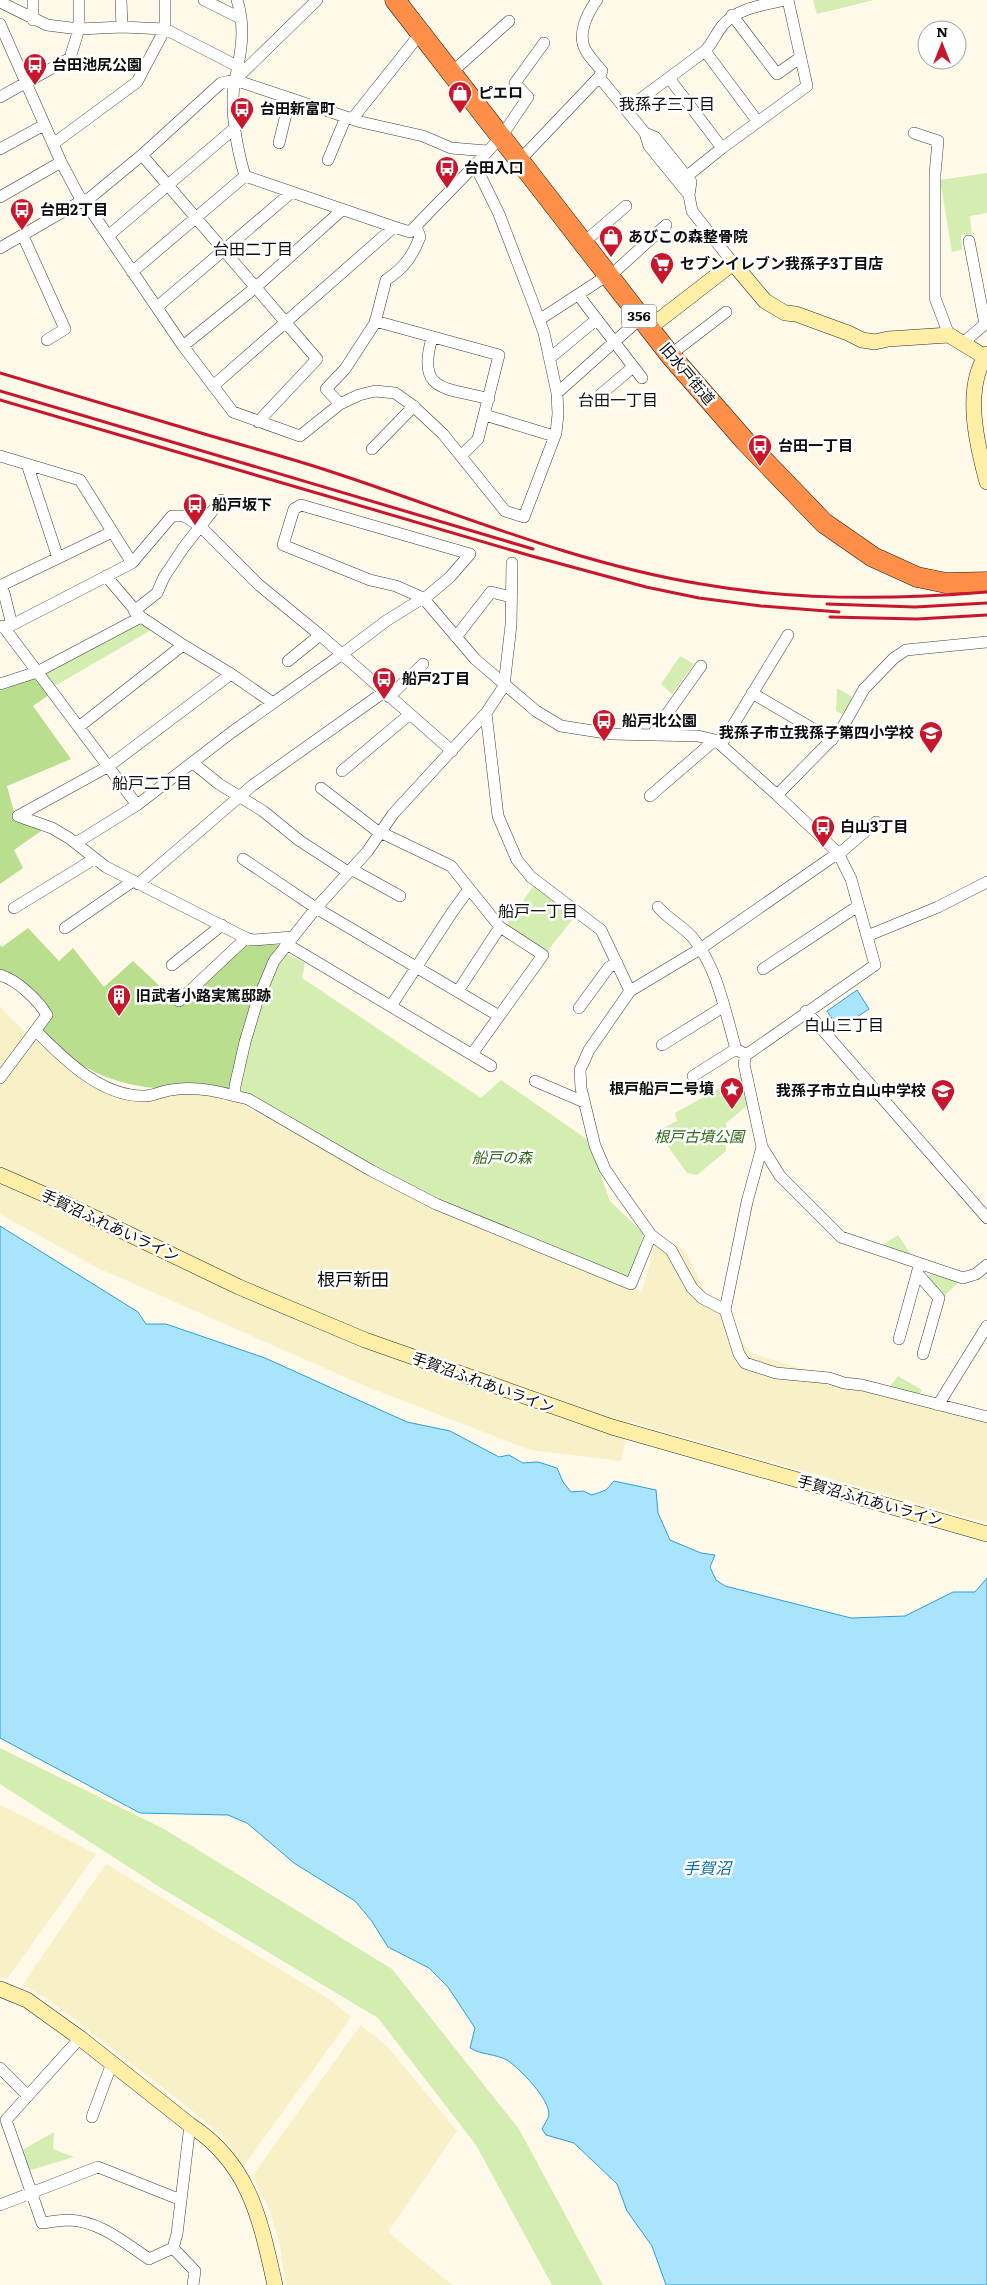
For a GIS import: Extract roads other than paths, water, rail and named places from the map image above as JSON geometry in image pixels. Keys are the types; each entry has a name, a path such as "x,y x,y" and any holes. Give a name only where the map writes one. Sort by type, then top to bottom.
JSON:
{"highway":[{"name":"旧水戸街道","path":"395,0 451,73 494,144 520,160 670,355 745,441 824,523 888,566 930,580 946,583 987,582"}],"street":[{"path":"33,0 33,20"},
{"path":"0,97 70,58 79,29 79,0"},
{"path":"121,0 122,27"},
{"path":"53,144 137,82 165,29 165,0"},
{"path":"204,0 240,18"},
{"path":"237,0 243,37 239,67 235,80 236,127 238,152 245,176"},
{"path":"235,80 317,0"},
{"path":"520,160 599,77 602,71 585,50 582,43 586,18 597,0"},
{"path":"627,109 705,50 714,41 720,28 732,16 786,0 807,86 722,148 686,177"},
{"path":"0,2 47,26 79,29 122,27 165,29 239,67"},
{"path":"732,16 777,74 801,57"},
{"path":"451,73 509,21"},
{"path":"0,24 5,48 26,83 61,162 79,196 85,202 183,346 233,412 300,436 340,404 359,395 375,391 395,393 414,406 443,434 462,455 505,511 524,517 554,436 558,414 557,393 550,358 539,320 498,214 475,165"},
{"path":"328,160 349,118 420,34"},
{"path":"245,176 410,232 494,144 528,97 515,83 544,44"},
{"path":"705,50 758,122"},
{"path":"599,77 627,109 645,133 649,146 689,195"},
{"path":"669,78 722,148"},
{"path":"0,248 78,203 85,202 142,155 222,83 235,80 361,122 423,136 451,148 494,144"},
{"path":"279,143 290,98"},
{"path":"0,149 44,125"},
{"path":"108,236 236,127"},
{"path":"645,133 655,137 691,182 689,195 692,211 765,301 785,313 796,314 848,332 862,340 875,342 888,339 949,335 986,356 977,373 973,397 987,482"},
{"path":"914,133 938,141 935,174 935,298 949,335"},
{"path":"142,155 317,359 258,422"},
{"path":"0,197 61,162"},
{"path":"132,272 245,176"},
{"path":"157,307 292,192"},
{"path":"583,243 626,206"},
{"path":"183,346 256,287 342,210"},
{"path":"539,320 609,276 666,225"},
{"path":"340,404 326,389 345,369 375,321 386,280 402,269 412,256 420,237 416,226"},
{"path":"213,386 394,227"},
{"path":"22,236 65,329 47,340"},
{"path":"963,343 984,324 969,241"},
{"path":"557,393 615,342 733,263"},
{"path":"579,296 642,378"},
{"path":"670,355 726,312"},
{"path":"550,358 597,319"},
{"path":"375,321 500,355 478,439 462,455"},
{"path":"432,338 426,365 428,374 433,382 444,387 489,399"},
{"path":"600,395 634,366"},
{"path":"372,449 414,406"},
{"path":"485,415 554,436"},
{"path":"0,456 80,480 132,563"},
{"path":"27,464 58,558"},
{"path":"0,684 38,672 138,614 158,593 164,577 221,500"},
{"path":"76,843 137,805 386,621 424,599 450,577 470,554 300,505 294,509 283,545 370,580 396,586 424,599 476,660 504,686 536,711 561,726 612,734 698,736 718,743 777,794 839,854 851,879 875,965 741,1052 693,1076"},
{"path":"5,626 132,563 172,516 184,516 200,526 259,585 320,635 452,751"},
{"path":"112,532 2,586 5,626 137,805"},
{"path":"235,1096 235,1086 245,1042 257,1002 274,961 316,908 381,834 393,814 486,713 504,686 510,632 512,563"},
{"path":"106,576 138,614 273,703"},
{"path":"456,637 491,592 511,598"},
{"path":"288,661 320,635"},
{"path":"650,796 718,743 788,635"},
{"path":"777,794 841,730 872,679 894,658 906,650 987,642"},
{"path":"80,726 183,645"},
{"path":"65,928 135,882 280,764 386,694 423,664"},
{"path":"652,736 701,666"},
{"path":"231,674 110,766 18,816 52,828 76,843 94,859 135,882 246,938 253,940 290,941 491,1066"},
{"path":"752,692 832,740"},
{"path":"486,713 498,816 516,860 531,877 601,930 630,992"},
{"path":"342,771 410,714"},
{"path":"193,763 219,784 349,870 400,896"},
{"path":"321,788 381,834 451,866 500,927 542,955 472,1054"},
{"path":"725,1310 696,1293 682,1272 671,1250 650,1235 605,1168 595,1146 584,1102 580,1070 589,1050 630,992 700,948 839,854 876,822"},
{"path":"14,908 94,859"},
{"path":"243,859 316,908 499,1016"},
{"path":"867,936 938,908 987,882"},
{"path":"392,1006 469,890"},
{"path":"763,969 858,906"},
{"path":"658,907 688,933 700,948 712,972 741,1052 762,1147 780,1176 841,1237 918,1268 963,1278 976,1274 987,1265"},
{"path":"172,965 222,925"},
{"path":"458,991 500,927"},
{"path":"179,1001 246,938"},
{"path":"579,1008 609,967 617,963"},
{"path":"0,975 22,989 42,1007 46,1015 0,1078"},
{"path":"662,1045 724,1006"},
{"path":"806,1011 987,1218"},
{"path":"36,1031 68,1062 108,1087 128,1094 148,1096 183,1088 209,1089 248,1099 372,1171 436,1204 631,1284 650,1235"},
{"path":"535,1081 584,1102"},
{"path":"762,1147 747,1202 725,1310 739,1354 745,1363 776,1373 829,1378 844,1383 862,1385 987,1417"},
{"name":"手賀沼ふれあいライン","path":"0,1175 64,1203 239,1287 365,1340 612,1428 987,1534"},
{"path":"899,1339 918,1268"},
{"path":"918,1268 939,1298 923,1354"},
{"path":"938,1405 987,1326"},
{"path":"0,1989 27,2000 80,2038 209,2138 224,2152 253,2200 261,2224 275,2285"},
{"path":"80,2038 6,2120 42,2223 70,2220 91,2224 102,2228 149,2259 173,2248"},
{"path":"92,2117 112,2063"},
{"path":"0,2068 28,2096"},
{"path":"173,2248 190,2125"},
{"path":"0,2205 98,2167 181,2200"},
{"path":"173,2248 196,2271 193,2285"}],"water":[{"path":"857,990 869,1009 839,1029 827,1011"},
{"name":"手賀沼","path":"0,1226 138,1312 146,1324 166,1324 265,1358 407,1422 450,1431 499,1457 509,1455 523,1463 538,1462 557,1468 563,1482 571,1492 583,1491 592,1495 606,1490 614,1481 656,1490 658,1513 670,1540 701,1553 715,1555 710,1567 716,1580 725,1586 851,1618 905,1616 953,1592 975,1592 987,1578 987,2285 666,2285 652,2246 627,2211 617,2184 574,2143 546,2135 542,2129 549,2115 548,2108 533,2084 507,2060 470,2048 475,2028 448,1987 429,1968 388,1947 371,1920 355,1901 294,1863 247,1823 228,1815 140,1813 0,1738"}],"railway":[{"path":"0,373 313,466 559,550 653,575 737,590 808,596 916,597 987,592"},
{"path":"0,391 533,549"},
{"path":"0,400 528,555 646,587 699,598 761,606 839,612"},
{"path":"827,604 915,607 987,603"},
{"path":"830,617 917,619 987,615"}],"place":[{"name":"台田池尻公園","path":"35,86"},
{"name":"ピエロ","path":"460,114"},
{"name":"台田新富町","path":"242,130"},
{"name":"台田入口","path":"447,189"},
{"name":"台田2丁目","path":"22,231"},
{"name":"あびこの森整骨院","path":"611,258"},
{"name":"セブンイレブン我孫子3丁目店","path":"662,285"},
{"name":"台田一丁目","path":"760,467"},
{"name":"船戸坂下","path":"195,526"},
{"name":"船戸2丁目","path":"384,700"},
{"name":"船戸北公園","path":"604,742"},
{"name":"我孫子市立我孫子第四小学校","path":"931,754"},
{"name":"白山3丁目","path":"823,848"},
{"name":"旧武者小路実篤邸跡","path":"119,1017"},
{"name":"根戸船戸二号墳","path":"732,1110"},
{"name":"我孫子市立白山中学校","path":"943,1112"}],"district":[{"name":"我孫子三丁目","path":"667,104"},
{"name":"台田二丁目","path":"253,249"},
{"name":"台田一丁目","path":"618,400"},
{"name":"船戸二丁目","path":"152,783"},
{"name":"船戸一丁目","path":"538,911"},
{"name":"白山三丁目","path":"844,1025"},
{"name":"根戸新田","path":"353,1280"}],"park label":[{"name":"根戸古墳公園","path":"699,1137"},
{"name":"船戸の森","path":"502,1158"}]}
